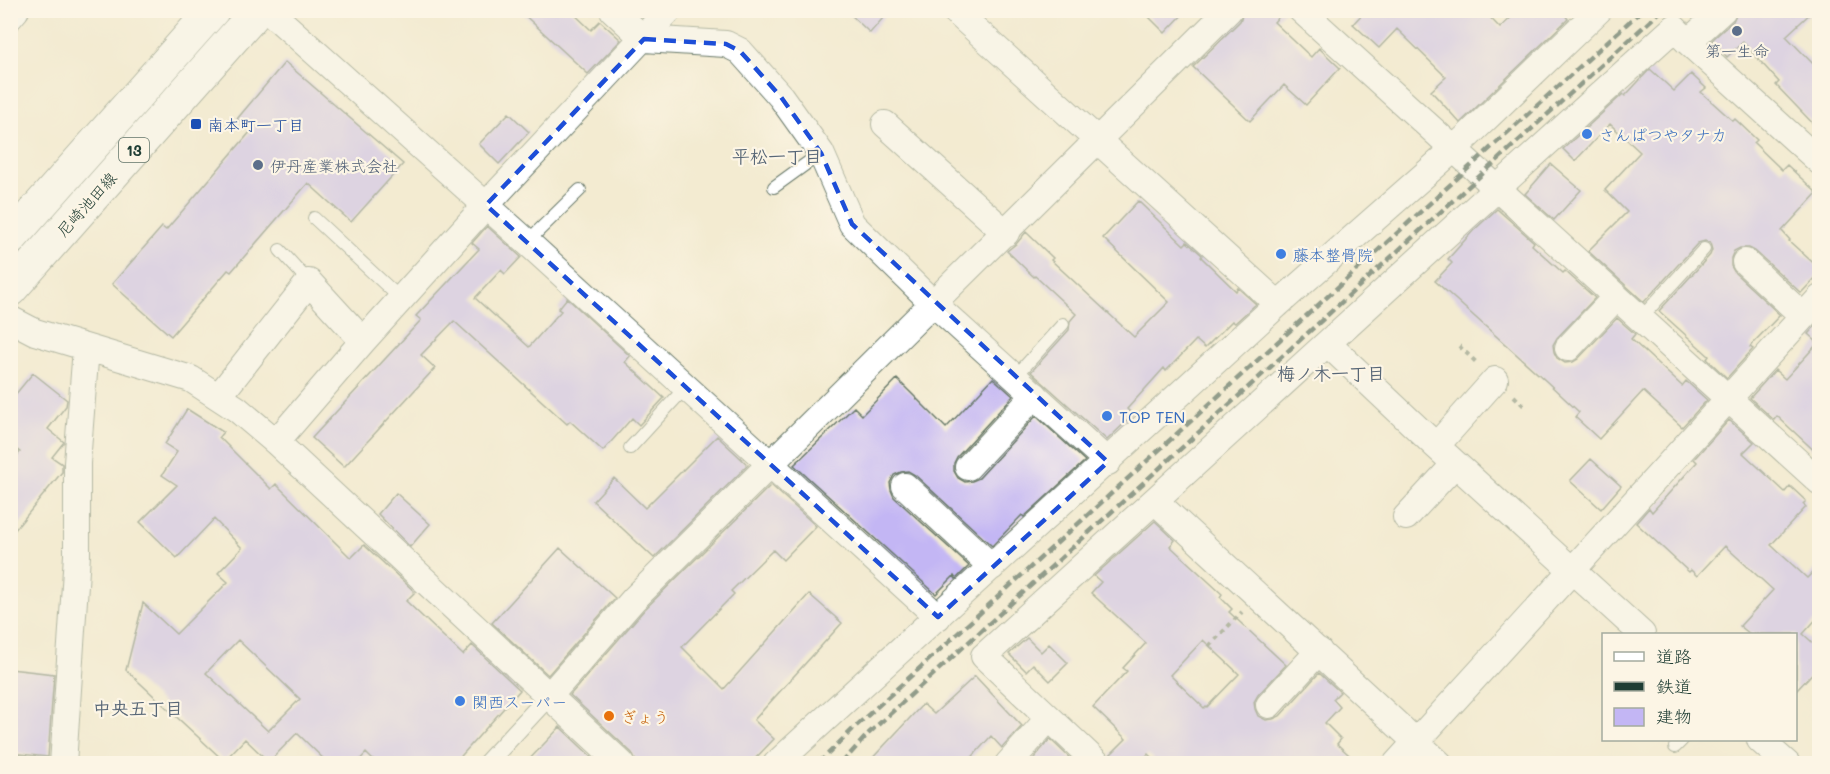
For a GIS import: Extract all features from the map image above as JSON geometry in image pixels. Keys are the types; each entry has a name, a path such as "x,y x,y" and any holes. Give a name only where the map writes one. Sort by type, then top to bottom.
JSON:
{"main road":[{"name":"尼崎池田線","path":"10,238 213,10"},
{"name":"尼崎池田線","path":"10,290 258,10"}],"street":[{"path":"10,17 16,10"},
{"path":"268,10 527,242 938,617"},
{"path":"613,10 644,39 726,44 740,51 781,97 821,153 852,224 934,304 1108,462"},
{"path":"276,442 363,341 486,205 669,10"},
{"path":"486,764 634,599 1229,10"},
{"path":"1301,10 1820,482"},
{"path":"776,764 1278,304 1454,149 1599,10"},
{"path":"1688,42 1723,10"},
{"path":"960,12 1098,142 1278,304"},
{"path":"1098,764 984,656 1674,28 1820,162"},
{"path":"885,124 1006,233"},
{"path":"1396,764 1811,307 1745,262"},
{"path":"219,396 309,282 363,341"},
{"path":"1568,348 1616,297"},
{"path":"10,319 35,332 191,379 237,409 276,442 622,764"},
{"path":"1328,344 1571,572 1641,633"},
{"path":"63,764 76,555 76,463 86,348"},
{"path":"1436,446 1495,380"},
{"path":"968,466 1035,395"},
{"path":"1406,517 1455,464"},
{"path":"905,486 992,567"},
{"path":"1155,501 1440,764"},
{"path":"1269,705 1319,651"},
{"path":"1008,764 1049,718"},
{"path":"1761,741 1787,764"},
{"path":"80,764 86,764"}],"lane":[{"path":"774,187 821,153"},
{"path":"527,242 580,190"},
{"path":"314,218 401,299"},
{"path":"1640,319 1704,249"},
{"path":"280,250 309,282"},
{"path":"1015,377 1063,324"},
{"path":"630,448 686,387"}],"path":[{"path":"1209,646 1257,595"}],"highlighted area":[{"path":"644,39 726,44 740,51 781,97 821,153 852,224 1108,462 938,617 486,205"}],"building":[{"path":"519,10 570,10 591,30 600,21 621,40 588,74"},
{"path":"846,10 890,10 870,33"},
{"path":"1142,10 1187,10 1165,33"},
{"path":"1244,10 1285,10 1274,22 1311,57 1319,48 1340,68 1306,105 1284,85 1250,121 1193,67 1240,21"},
{"path":"1366,10 1483,10 1500,28 1519,10 1561,10 1568,19 1460,123 1431,91 1446,77 1397,29 1379,48 1353,24"},
{"path":"1738,10 1814,10 1786,36 1820,71 1820,131 1776,85 1779,82 1743,42 1727,57 1712,40 1733,21"},
{"path":"285,62 403,164 351,222 308,183 231,272 228,270 171,336 112,284 162,227 166,230 251,131 237,119"},
{"path":"1650,69 1674,91 1691,74 1706,88 1701,92 1757,140 1754,143 1782,170 1787,165 1817,193 1782,231 1789,241 1820,269 1820,273 1801,293 1755,251 1740,248 1734,251 1731,266 1735,273 1780,315 1752,344 1750,347 1753,349 1727,378 1707,359 1709,356 1659,311 1710,255 1712,250 1710,243 1705,241 1698,243 1644,302 1588,251 1627,212 1605,190 1640,152 1610,124 1575,161 1563,149 1623,94 1625,96"},
{"path":"509,113 529,132 499,164 479,144"},
{"path":"1551,164 1581,190 1554,220 1525,194"},
{"path":"1138,201 1184,245 1187,242 1202,255 1201,257 1236,291 1238,288 1256,304 1235,323 1232,321 1205,348 1196,340 1166,371 1164,368 1127,409 1133,415 1107,440 1031,372 1069,330 1070,321 1076,314 1007,251 1026,232 1053,258 1051,260 1134,337 1169,302 1103,238"},
{"path":"1497,209 1534,242 1532,245 1595,298 1557,338 1553,345 1557,358 1565,363 1578,359 1617,318 1635,334 1631,339 1682,386 1686,381 1707,400 1682,427 1643,391 1599,439 1575,417 1579,412 1435,281 1452,263 1448,259"},
{"path":"487,226 521,257 505,274 501,270 475,298 529,347 561,311 558,309 567,298 630,356 625,362 664,398 639,425 632,418 603,451 570,421 567,424 454,321 421,355 435,368 344,467 312,438 421,320 416,316 479,249 472,243"},
{"path":"1820,321 1820,456 1777,416 1774,420 1750,398 1775,370 1785,379 1818,343 1808,334"},
{"path":"33,373 67,400 66,406 48,429 64,442 52,457 62,464 62,472 10,536 10,464 20,452 10,444 10,401"},
{"path":"993,378 1013,396 957,457 954,471 958,478 965,482 979,478 1036,416 1085,461 1024,517 1022,515 992,546 915,475 908,471 894,475 890,483 894,497 969,566 956,579 954,576 936,594 794,465 854,407 862,415 897,379 946,428"},
{"path":"187,409 223,432 219,437 271,489 276,484 351,558 364,545 415,592 406,601 463,655 472,645 520,690 454,764 377,764 366,753 356,764 329,764 297,733 269,762 245,739 224,761 126,670 143,603 176,634 228,582 218,573 242,548 214,519 177,558 140,522 177,485 162,475 177,452 165,444","holes":["238,640 300,699 268,731 206,673"]},
{"path":"1729,420 1754,442 1743,453 1785,492 1790,486 1806,501 1803,504 1806,507 1771,545 1807,578 1820,565 1820,615 1803,634 1820,649 1820,665 1797,690 1797,633 1749,633 1740,626 1773,590 1725,546 1697,576 1691,570 1689,572 1636,523 1649,508 1652,512 1697,462 1694,459"},
{"path":"717,436 748,465 654,558 593,501 614,478 645,508"},
{"path":"1591,459 1621,486 1601,509 1570,481"},
{"path":"771,485 816,526 783,560 773,550 731,591 734,594 682,647 724,689 809,594 842,623 754,720 774,739 750,764 637,764 632,753 570,695 645,609"},
{"path":"396,493 430,524 410,547 378,514"},
{"path":"1155,521 1175,540 1170,546 1222,594 1220,597 1232,609 1229,612 1286,665 1254,702 1258,716 1266,720 1280,716 1319,673 1340,692 1333,699 1340,707 1325,723 1341,739 1337,744 1359,764 1158,764 1148,754 1139,764 1113,764 1110,755 1126,739 1093,707 1127,671 1123,668 1146,643 1091,593 1101,582 1094,576","holes":["1203,640 1239,674 1204,708 1170,675"]},
{"path":"560,548 615,598 548,675 492,623"},
{"path":"1027,638 1041,652 1049,644 1068,663 1050,681 1033,664 1026,671 1009,654"},
{"path":"10,669 54,674 48,757 10,753"},
{"path":"975,676 1022,726 1002,748 991,736 966,764 867,764 923,704 934,714"},
{"path":"560,727 599,764 525,764"},
{"path":"1050,739 1076,764 1029,764"}],"railway":[{"path":"818,764 855,727 1642,10"},
{"path":"841,764 869,733 1662,10"}],"place":[{"name":"第一生命","path":"1737,31"},
{"name":"南本町一丁目","path":"196,124"},
{"name":"さんぱつやタナカ","path":"1587,134"},
{"name":"伊丹産業株式会社","path":"258,165"},
{"name":"藤本整骨院","path":"1281,254"},
{"name":"TOP TEN","path":"1107,416"},
{"name":"関西スーパー","path":"460,701"},
{"name":"ぎょう","path":"609,716"}],"district":[{"name":"平松一丁目","path":"777,156"},
{"name":"梅ノ木一丁目","path":"1331,373"},
{"name":"中央五丁目","path":"138,708"}]}
